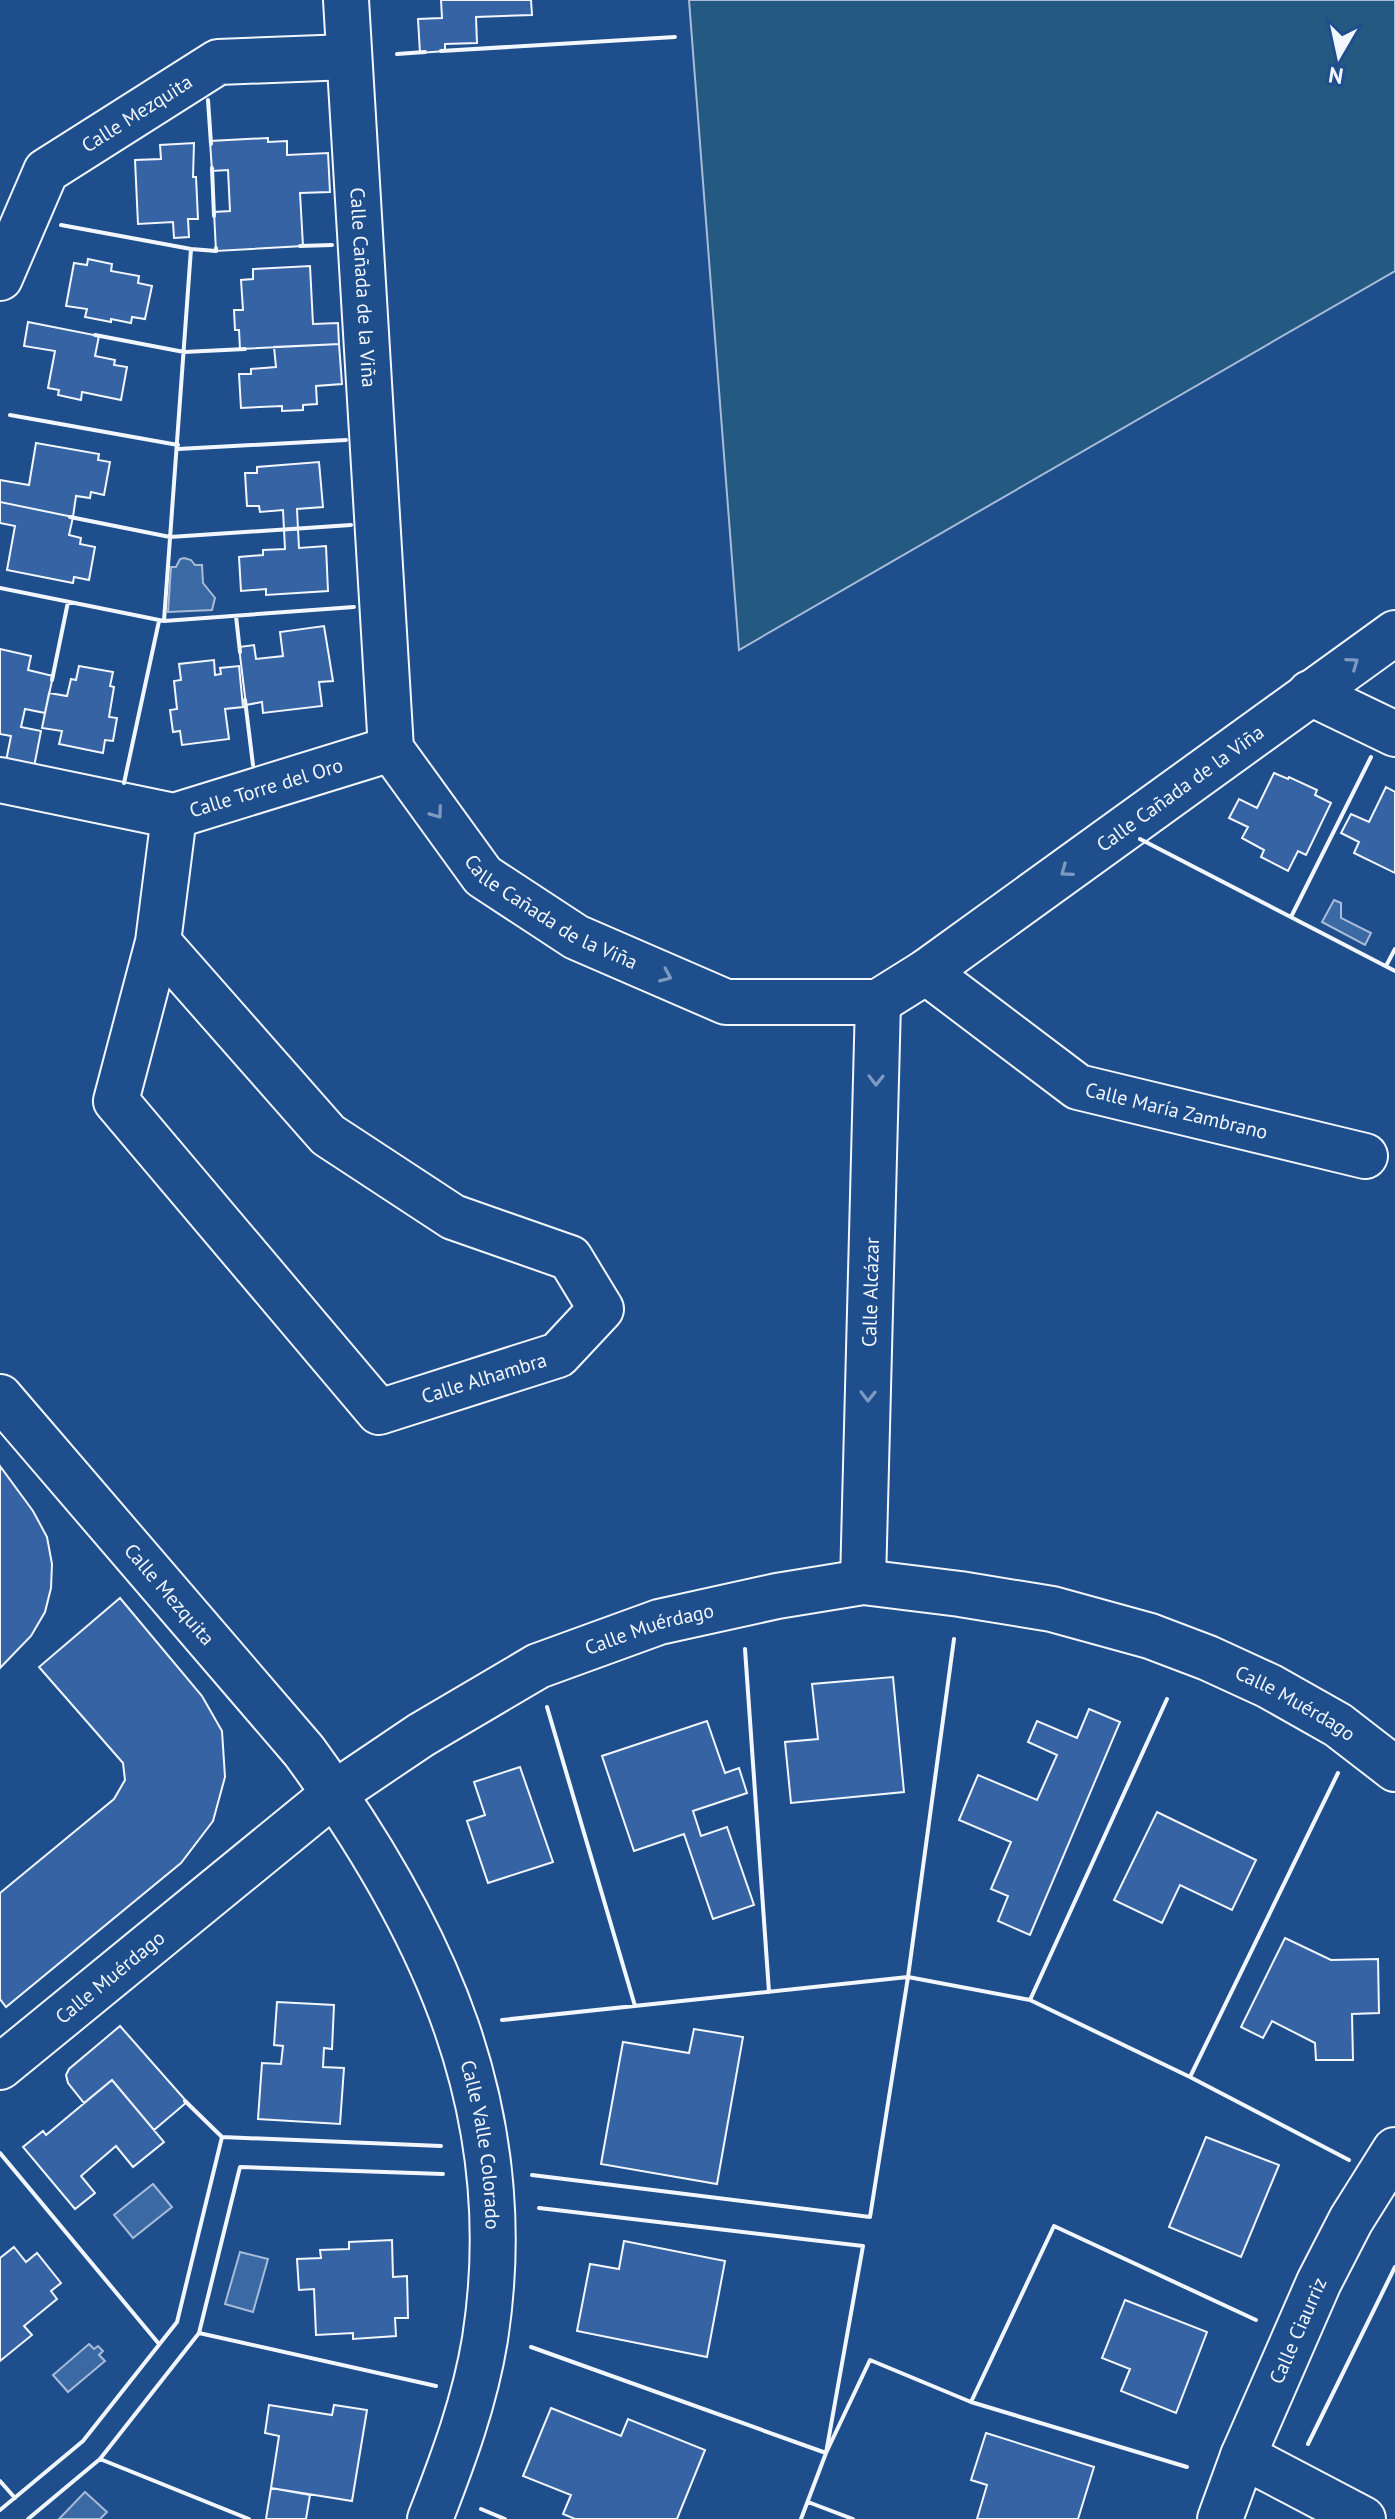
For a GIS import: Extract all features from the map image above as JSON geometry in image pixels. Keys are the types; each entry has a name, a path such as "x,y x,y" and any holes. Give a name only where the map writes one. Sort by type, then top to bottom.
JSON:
{"street":[{"name":"Calle Cañada de la Viña","path":"346,0 391,749 483,876 576,937 726,1002 878,1002 926,972 1395,633"},
{"name":"Calle Mezquita","path":"0,278 46,171 218,62 348,57"},
{"path":"1310,693 1395,734"},
{"name":"Calle Torre del Oro","path":"0,780 174,816 391,749"},
{"name":"Calle Alhambra","path":"158,942 328,1135 453,1217 570,1258 601,1309 558,1355 379,1412 116,1101 158,942 174,816"},
{"name":"Calle María Zambrano","path":"926,972 1078,1087 1365,1156"},
{"name":"Calle Alcázar","path":"863,1582 878,1002"},
{"name":"Calle Mezquita","path":"0,1397 304,1751 335,1793"},
{"name":"Calle Muérdago","path":"0,2067 335,1793 421,1735 538,1666 659,1622 777,1596 863,1582 1052,1609 1150,1636 1269,1686 1338,1725 1395,1769"},
{"name":"Calle Valle Colorado","path":"335,1793 397,1892 443,1986 479,2106 491,2170 494,2225 485,2339 455,2455 430,2519"},
{"name":"Calle Ciaurriz","path":"1220,2519 1243,2456 1319,2282 1351,2220 1391,2165"},
{"path":"1243,2456 1363,2519"}],"shaded area":[{"path":"689,0 1395,0 1395,271 739,650"},
{"path":"184,558 195,565 202,565 203,583 215,598 212,610 168,612 171,567 176,567"},
{"path":"1334,900 1341,903 1341,918 1371,933 1365,945 1322,922"},
{"path":"153,2184 172,2207 133,2238 114,2215"},
{"path":"240,2252 268,2259 253,2312 225,2304"},
{"path":"89,2344 103,2351 99,2355 105,2361 68,2392 53,2375"},
{"path":"85,2492 107,2512 100,2519 59,2519"}],"building":[{"path":"441,0 531,0 532,15 476,17 477,43 445,44 445,51 420,53 418,19 442,18"},
{"path":"268,138 268,142 287,141 287,155 328,153 330,192 300,193 303,246 216,251 214,212 230,211 228,170 212,171 210,141"},
{"path":"194,143 193,177 196,177 198,219 188,219 189,237 174,238 173,222 138,224 135,160 161,159 160,145"},
{"path":"88,259 112,264 111,271 139,276 138,283 152,286 145,319 132,317 131,323 111,319 111,322 85,317 87,309 66,306 74,263 87,265"},
{"path":"310,266 313,324 338,323 339,344 240,349 234,310 243,310 241,280 253,279 253,269"},
{"path":"28,322 99,336 95,356 115,360 114,365 127,367 121,400 82,392 81,400 58,395 59,390 48,388 55,351 24,346"},
{"path":"339,344 342,384 316,386 317,404 303,405 303,410 282,411 282,406 241,408 239,374 251,374 251,369 276,367 274,347"},
{"path":"36,443 99,454 98,460 110,462 104,495 91,492 90,498 76,496 73,517 0,502 0,480 29,485"},
{"path":"319,462 323,507 297,509 298,529 284,530 283,510 260,512 259,506 247,506 245,473 257,473 257,467"},
{"path":"0,502 73,517 69,535 81,538 80,544 95,547 89,580 74,577 73,583 7,570 15,526 0,523"},
{"path":"298,529 299,548 326,546 328,591 266,595 266,589 241,591 239,557 263,555 263,550 285,549 284,530"},
{"path":"324,626 333,681 319,682 322,706 263,713 262,702 246,705 239,647 254,645 256,659 283,656 280,632"},
{"path":"0,649 31,656 28,670 53,676 45,713 25,709 21,727 41,731 34,767 6,761 11,736 0,734"},
{"path":"214,660 215,675 221,674 220,668 239,666 243,707 225,709 229,739 182,745 180,731 173,732 170,710 177,709 174,681 181,680 179,664"},
{"path":"79,666 113,672 109,717 117,718 113,741 105,740 103,753 59,744 62,731 42,728 49,693 67,696 71,679 76,680"},
{"path":"1274,773 1317,790 1315,795 1331,803 1306,855 1298,851 1288,871 1261,857 1264,850 1242,838 1248,827 1229,818 1239,799 1257,808"},
{"path":"1386,787 1395,792 1395,873 1354,853 1359,842 1341,833 1351,814 1369,822"},
{"path":"0,1466 33,1511 47,1537 52,1564 51,1588 45,1612 31,1636 0,1668"},
{"path":"120,1598 202,1696 222,1731 225,1777 213,1821 181,1863 6,2007 0,1999 0,1893 114,1799 125,1780 123,1763 39,1667"},
{"path":"893,1677 904,1792 791,1803 785,1742 818,1739 812,1684"},
{"path":"1089,1709 1120,1722 1030,1935 998,1921 1008,1896 991,1889 1011,1842 959,1820 978,1775 1037,1800 1057,1755 1028,1742 1037,1721 1077,1738"},
{"path":"707,1721 725,1773 739,1768 747,1793 693,1811 701,1836 727,1827 754,1905 713,1919 684,1834 634,1851 602,1756"},
{"path":"520,1767 553,1862 488,1883 467,1821 485,1815 474,1782"},
{"path":"1157,1812 1256,1860 1232,1910 1180,1885 1162,1923 1114,1900"},
{"path":"1285,1938 1331,1960 1378,1959 1379,2013 1352,2014 1353,2060 1316,2060 1315,2043 1272,2021 1263,2038 1241,2027"},
{"path":"277,2002 334,2005 332,2049 324,2048 323,2067 344,2068 340,2124 258,2119 262,2063 281,2064 283,2046 274,2045"},
{"path":"120,2026 187,2102 154,2130 112,2080 84,2103 68,2083 66,2075 69,2069"},
{"path":"694,2029 743,2037 717,2184 601,2164 623,2042 689,2053"},
{"path":"112,2080 164,2142 133,2167 116,2146 81,2176 95,2193 75,2209 23,2147 43,2131 46,2135"},
{"path":"1206,2137 1279,2165 1241,2257 1169,2227"},
{"path":"392,2240 393,2277 407,2276 408,2318 395,2318 396,2336 353,2339 353,2333 316,2335 314,2289 299,2290 297,2259 321,2258 320,2250 349,2249 349,2242"},
{"path":"624,2241 725,2261 707,2357 577,2331 590,2264 619,2269"},
{"path":"14,2247 26,2262 37,2253 61,2283 51,2291 57,2299 24,2326 32,2335 0,2361 0,2258"},
{"path":"1125,2300 1207,2332 1176,2413 1121,2391 1130,2369 1102,2358"},
{"path":"269,2405 332,2415 334,2405 367,2410 352,2501 271,2488 279,2436 265,2433"},
{"path":"551,2408 621,2436 628,2419 705,2450 677,2519 575,2519 563,2514 571,2495 523,2476"},
{"path":"986,2433 1094,2467 1078,2519 977,2519 987,2485 971,2480"},
{"path":"271,2488 310,2495 306,2519 266,2519"}],"wall":[{"path":"441,51 675,37"},
{"path":"397,54 425,52"},
{"path":"208,100 211,144"},
{"path":"212,168 214,216"},
{"path":"61,225 191,249 216,251 216,248"},
{"path":"300,246 332,245"},
{"path":"164,621 191,249"},
{"path":"95,335 184,352 245,349"},
{"path":"10,415 178,445"},
{"path":"178,449 346,440"},
{"path":"70,517 170,537 351,525"},
{"path":"0,588 164,621 354,607"},
{"path":"52,680 68,602"},
{"path":"236,616 240,652"},
{"path":"124,783 159,621"},
{"path":"245,700 253,765"},
{"path":"1291,917 1371,757"},
{"path":"1140,839 1395,971"},
{"path":"1386,966 1395,949"},
{"path":"954,1639 908,1977 1030,2000 1190,2077 1349,2160"},
{"path":"745,1649 769,1992"},
{"path":"1030,2000 1167,1699"},
{"path":"547,1707 635,2006"},
{"path":"1190,2077 1338,1773"},
{"path":"502,2020 908,1977 870,2217 532,2175"},
{"path":"185,2101 222,2137"},
{"path":"0,2510 83,2441 177,2322 222,2137 441,2146"},
{"path":"0,2153 159,2344"},
{"path":"28,2519 100,2459 199,2333 240,2167 443,2174"},
{"path":"539,2208 863,2246 826,2453 801,2519"},
{"path":"531,2347 826,2453 870,2360 971,2402 1054,2226 1256,2320"},
{"path":"1308,2444 1395,2267"},
{"path":"199,2333 436,2386"},
{"path":"971,2402 1187,2467"},
{"path":"100,2459 249,2519"},
{"path":"0,2481 15,2498"},
{"path":"808,2502 853,2519"},
{"path":"481,2509 505,2519"}]}
